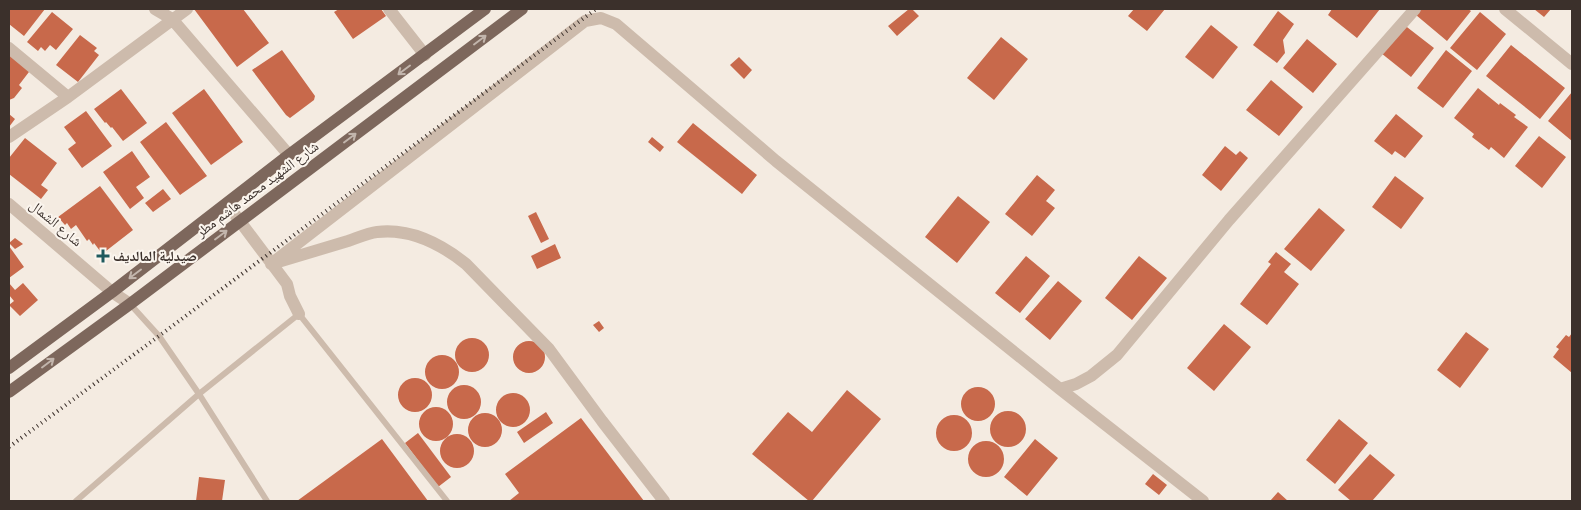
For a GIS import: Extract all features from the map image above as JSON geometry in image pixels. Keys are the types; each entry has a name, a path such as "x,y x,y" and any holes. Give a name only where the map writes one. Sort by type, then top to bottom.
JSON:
{"main road":[{"name":"شارع الشهيد محمد هاشم مطر","path":"9,368 485,9"},
{"name":"شارع الشهيد محمد هاشم مطر","path":"9,392 130,304 522,9"}],"street":[{"path":"155,9 172,19 289,155"},
{"path":"9,137 187,9"},
{"path":"389,9 425,55"},
{"path":"1060,389 1076,384 1091,376 1117,355 1230,220 1415,9"},
{"path":"1505,9 1572,64"},
{"path":"271,264 585,21 601,18 616,24 776,161 1203,501"},
{"path":"9,48 68,96"},
{"name":"شارع الشمال","path":"9,204 112,292 130,304"},
{"path":"226,204 287,284 290,296 299,314"},
{"path":"271,264 377,232 396,232 415,236 434,242 451,252 466,264 549,349 664,501"}],"lane":[{"path":"130,304 159,336 199,394 267,501"},
{"path":"76,501 199,394 299,314 447,501"}],"building":[{"path":"9,9 45,9 24,36 9,24"},
{"path":"194,9 243,9 269,43 237,67"},
{"path":"339,9 381,9 386,16 353,39 334,12"},
{"path":"909,9 912,9 919,16 897,36 888,26"},
{"path":"1134,9 1165,9 1147,31 1128,16"},
{"path":"1332,9 1380,9 1357,38 1328,15"},
{"path":"1421,9 1468,9 1471,11 1447,41 1416,15"},
{"path":"1534,9 1551,9 1544,17"},
{"path":"1278,11 1294,24 1283,40 1285,53 1277,63 1253,45"},
{"path":"52,12 73,29 56,50 50,45 45,51 41,47 38,51 27,42"},
{"path":"1480,12 1506,34 1477,70 1450,48"},
{"path":"1403,24 1434,48 1411,77 1381,53"},
{"path":"1211,25 1238,47 1213,79 1185,57"},
{"path":"80,35 97,48 94,51 99,55 78,82 56,65"},
{"path":"1001,37 1028,59 994,100 967,78"},
{"path":"1307,39 1337,64 1313,93 1283,68"},
{"path":"1511,45 1565,88 1540,119 1486,76"},
{"path":"282,50 315,96 314,100 290,118 252,70"},
{"path":"1446,50 1472,71 1443,108 1417,88"},
{"path":"9,51 32,68 19,85 22,88 14,98 9,100"},
{"path":"739,57 752,70 744,79 730,65"},
{"path":"1271,80 1303,107 1279,136 1246,110"},
{"path":"1478,88 1499,105 1500,103 1516,115 1514,117 1528,127 1504,158 1491,147 1489,150 1472,137 1474,134 1454,118"},
{"path":"121,89 147,123 123,141 94,109"},
{"path":"204,89 243,142 211,165 172,113"},
{"path":"1572,92 1572,141 1548,121"},
{"path":"86,111 112,146 82,168 68,149 76,143 64,127"},
{"path":"9,114 15,119 9,127"},
{"path":"1396,114 1423,136 1405,158 1395,151 1392,155 1374,141"},
{"path":"166,122 207,176 180,195 140,142"},
{"path":"693,123 757,175 742,194 677,142"},
{"path":"1539,136 1566,157 1542,188 1515,166"},
{"path":"652,137 664,147 660,152 648,142"},
{"path":"25,138 57,163 41,185 48,190 41,199 9,174 9,158"},
{"path":"1225,146 1236,155 1240,151 1248,158 1221,191 1202,175"},
{"path":"132,151 150,177 136,187 144,198 130,209 103,172"},
{"path":"1037,175 1055,190 1046,201 1055,208 1032,236 1005,214"},
{"path":"1395,176 1424,198 1401,229 1372,207"},
{"path":"100,186 133,230 106,251 103,248 100,251 89,239 87,241 76,225 71,229 67,223 65,225 58,217"},
{"path":"163,189 171,199 153,212 145,203"},
{"path":"958,196 990,222 957,263 925,237"},
{"path":"1319,208 1345,230 1311,271 1284,249"},
{"path":"536,212 549,239 541,243 528,216"},
{"path":"15,238 23,244 15,249 9,243"},
{"path":"555,244 561,258 537,269 531,256"},
{"path":"9,246 24,267 9,278"},
{"path":"1276,252 1291,264 1284,272 1299,284 1267,325 1240,304 1271,264 1268,262"},
{"path":"1026,256 1050,276 1020,313 995,293"},
{"path":"1139,256 1167,278 1132,320 1105,298"},
{"path":"1058,281 1082,301 1050,340 1025,319"},
{"path":"9,283 15,290 23,283 38,300 20,316 9,305 14,301 9,295"},
{"path":"599,321 604,328 599,332 593,325"},
{"path":"1224,324 1251,347 1214,391 1187,368"},
{"path":"1466,332 1489,349 1460,388 1437,370"},
{"path":"1572,333 1572,373 1553,357 1559,349 1556,347 1566,335 1569,337"},
{"path":"472,338 484,343 489,355 484,367 472,372 460,367 455,355 460,343"},
{"path":"529,341 541,345 545,357 541,369 529,373 517,369 513,357 517,345"},
{"path":"442,355 454,360 459,372 454,384 442,389 430,384 425,372 430,360"},
{"path":"415,378 427,383 432,395 427,407 415,412 403,407 398,395 403,383"},
{"path":"464,385 476,390 481,402 476,414 464,419 452,414 447,402 452,390"},
{"path":"978,387 985,388 990,392 994,397 994,411 990,416 985,420 978,421 971,420 966,416 962,411 961,404 962,397 966,392 971,388"},
{"path":"847,390 881,419 812,501 809,501 752,454 788,412 812,432"},
{"path":"513,393 525,398 530,410 525,422 513,427 501,422 496,410 501,398"},
{"path":"436,407 448,412 453,424 448,436 436,441 424,436 419,424 424,412"},
{"path":"1008,411 1015,412 1021,416 1025,422 1025,436 1021,442 1015,446 1008,447 1001,446 995,442 991,436 990,429 991,422 995,416 1001,412"},
{"path":"546,412 553,423 524,443 517,432"},
{"path":"485,413 497,418 502,430 497,442 485,447 473,442 468,430 473,418"},
{"path":"954,415 966,421 972,433 966,445 954,451 942,445 936,433 942,421"},
{"path":"581,418 644,501 509,501 519,493 505,474"},
{"path":"1339,419 1368,443 1335,484 1306,460"},
{"path":"418,433 451,477 438,487 405,443"},
{"path":"457,434 469,439 474,451 469,463 457,468 445,463 440,451 445,439"},
{"path":"382,439 428,501 297,501"},
{"path":"1035,439 1058,458 1027,496 1004,477"},
{"path":"986,441 993,442 999,446 1003,452 1003,466 999,472 993,476 986,477 979,476 973,472 969,466 968,459 969,452 973,446 979,442"},
{"path":"1370,454 1395,475 1372,501 1351,501 1338,490"},
{"path":"1153,474 1167,485 1159,495 1145,484"},
{"path":"199,477 225,480 222,501 196,501"},
{"path":"1278,492 1288,501 1270,501"}],"railway":[{"path":"9,447 596,9"}],"place":[{"name":"صيدلية المالديف","path":"103,256"}]}
